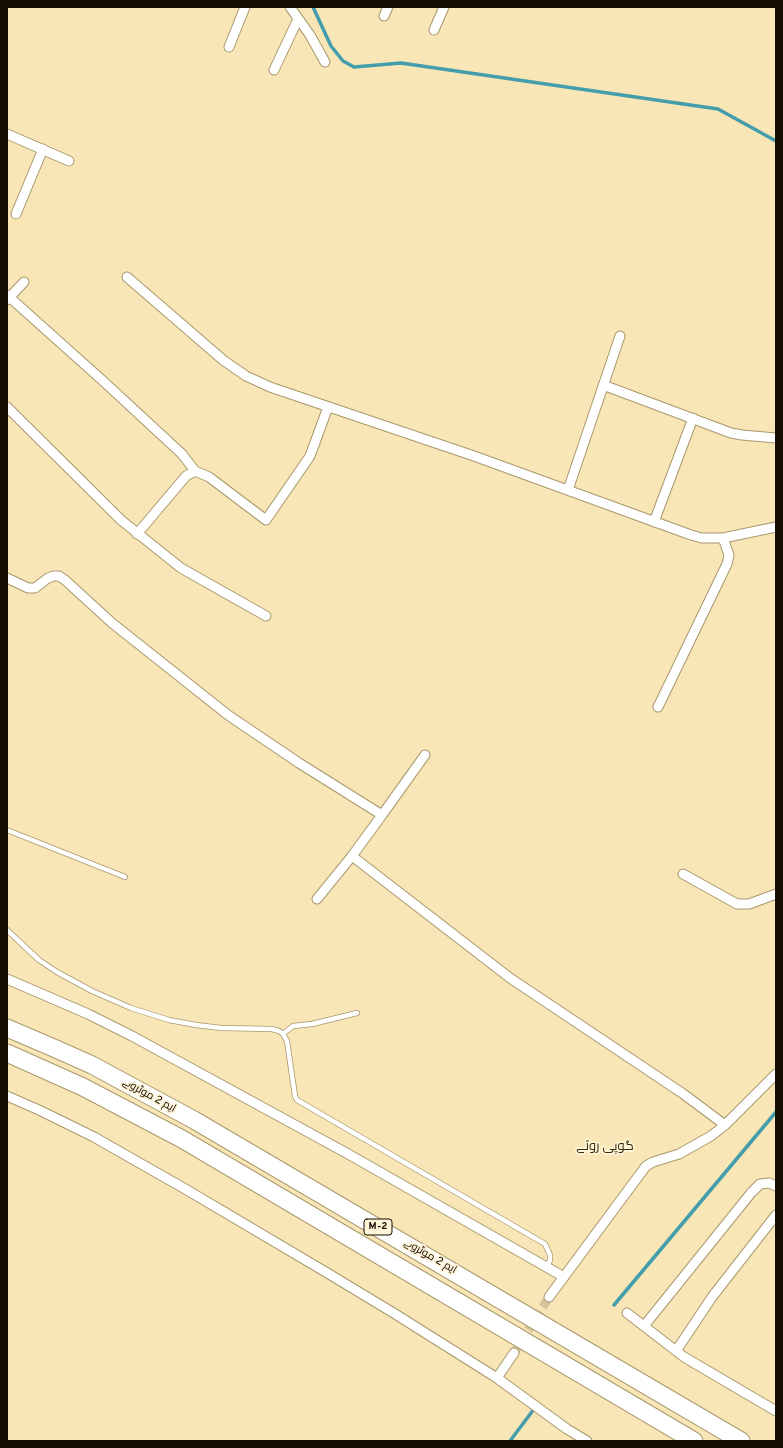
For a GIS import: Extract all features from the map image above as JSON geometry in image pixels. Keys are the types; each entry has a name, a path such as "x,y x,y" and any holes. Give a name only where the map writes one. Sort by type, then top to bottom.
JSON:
{"highway":[{"name":"ایم 2 موٹروے","path":"7,1028 92,1065 194,1120 741,1441"},
{"name":"ایم 2 موٹروے","path":"7,1053 83,1087 182,1139 694,1441"}],"street":[{"path":"229,47 245,7"},
{"path":"290,7 310,35 325,62"},
{"path":"434,30 444,7"},
{"path":"274,70 298,19"},
{"path":"7,134 69,161"},
{"path":"16,214 43,150"},
{"path":"127,277 238,371 270,387 474,456 702,538 723,538 776,527"},
{"path":"24,282 8,297 165,438 182,454 195,471 209,477 266,520 310,456 328,407"},
{"path":"568,490 620,336"},
{"path":"603,385 731,433 776,438"},
{"path":"7,407 115,515 137,534 181,568 266,616"},
{"path":"654,522 693,418"},
{"path":"137,534 186,476 195,471"},
{"path":"658,707 727,564 729,555 723,538"},
{"path":"7,578 28,588 35,588 48,578 59,576 112,623 228,715 298,763 382,815"},
{"path":"317,899 352,856 425,755"},
{"path":"352,856 510,978 682,1093 725,1125"},
{"path":"683,874 737,904 749,904 776,894"},
{"path":"7,979 88,1014 132,1036 350,1155 564,1277"},
{"path":"549,1297 646,1166 653,1162 685,1151 711,1136 725,1125 776,1074"},
{"path":"7,1096 40,1110 94,1137 187,1190 392,1312 497,1378 568,1429 588,1441"},
{"path":"644,1326 751,1193 760,1184 769,1183 776,1186"},
{"path":"676,1351 712,1297 776,1215"},
{"path":"626,1313 684,1357 776,1411"},
{"path":"497,1378 514,1353"}],"lane":[{"path":"7,830 125,877"},
{"path":"7,931 39,960 57,972 92,991 131,1008 169,1020 196,1025 221,1028 272,1029 279,1031 283,1034 287,1041 295,1096 297,1100 545,1244 550,1255 547,1268"},
{"path":"283,1034 293,1026 312,1024 357,1013"}],"waterway":[{"path":"313,7 331,46 343,61 354,67 401,63 718,109 776,141"},
{"path":"614,1305 776,1112"},
{"path":"510,1441 534,1409"}],"tunnel":[{"path":"514,1353 549,1297"}],"district":[{"name":"گوپی روئے","path":"605,1147"}]}
